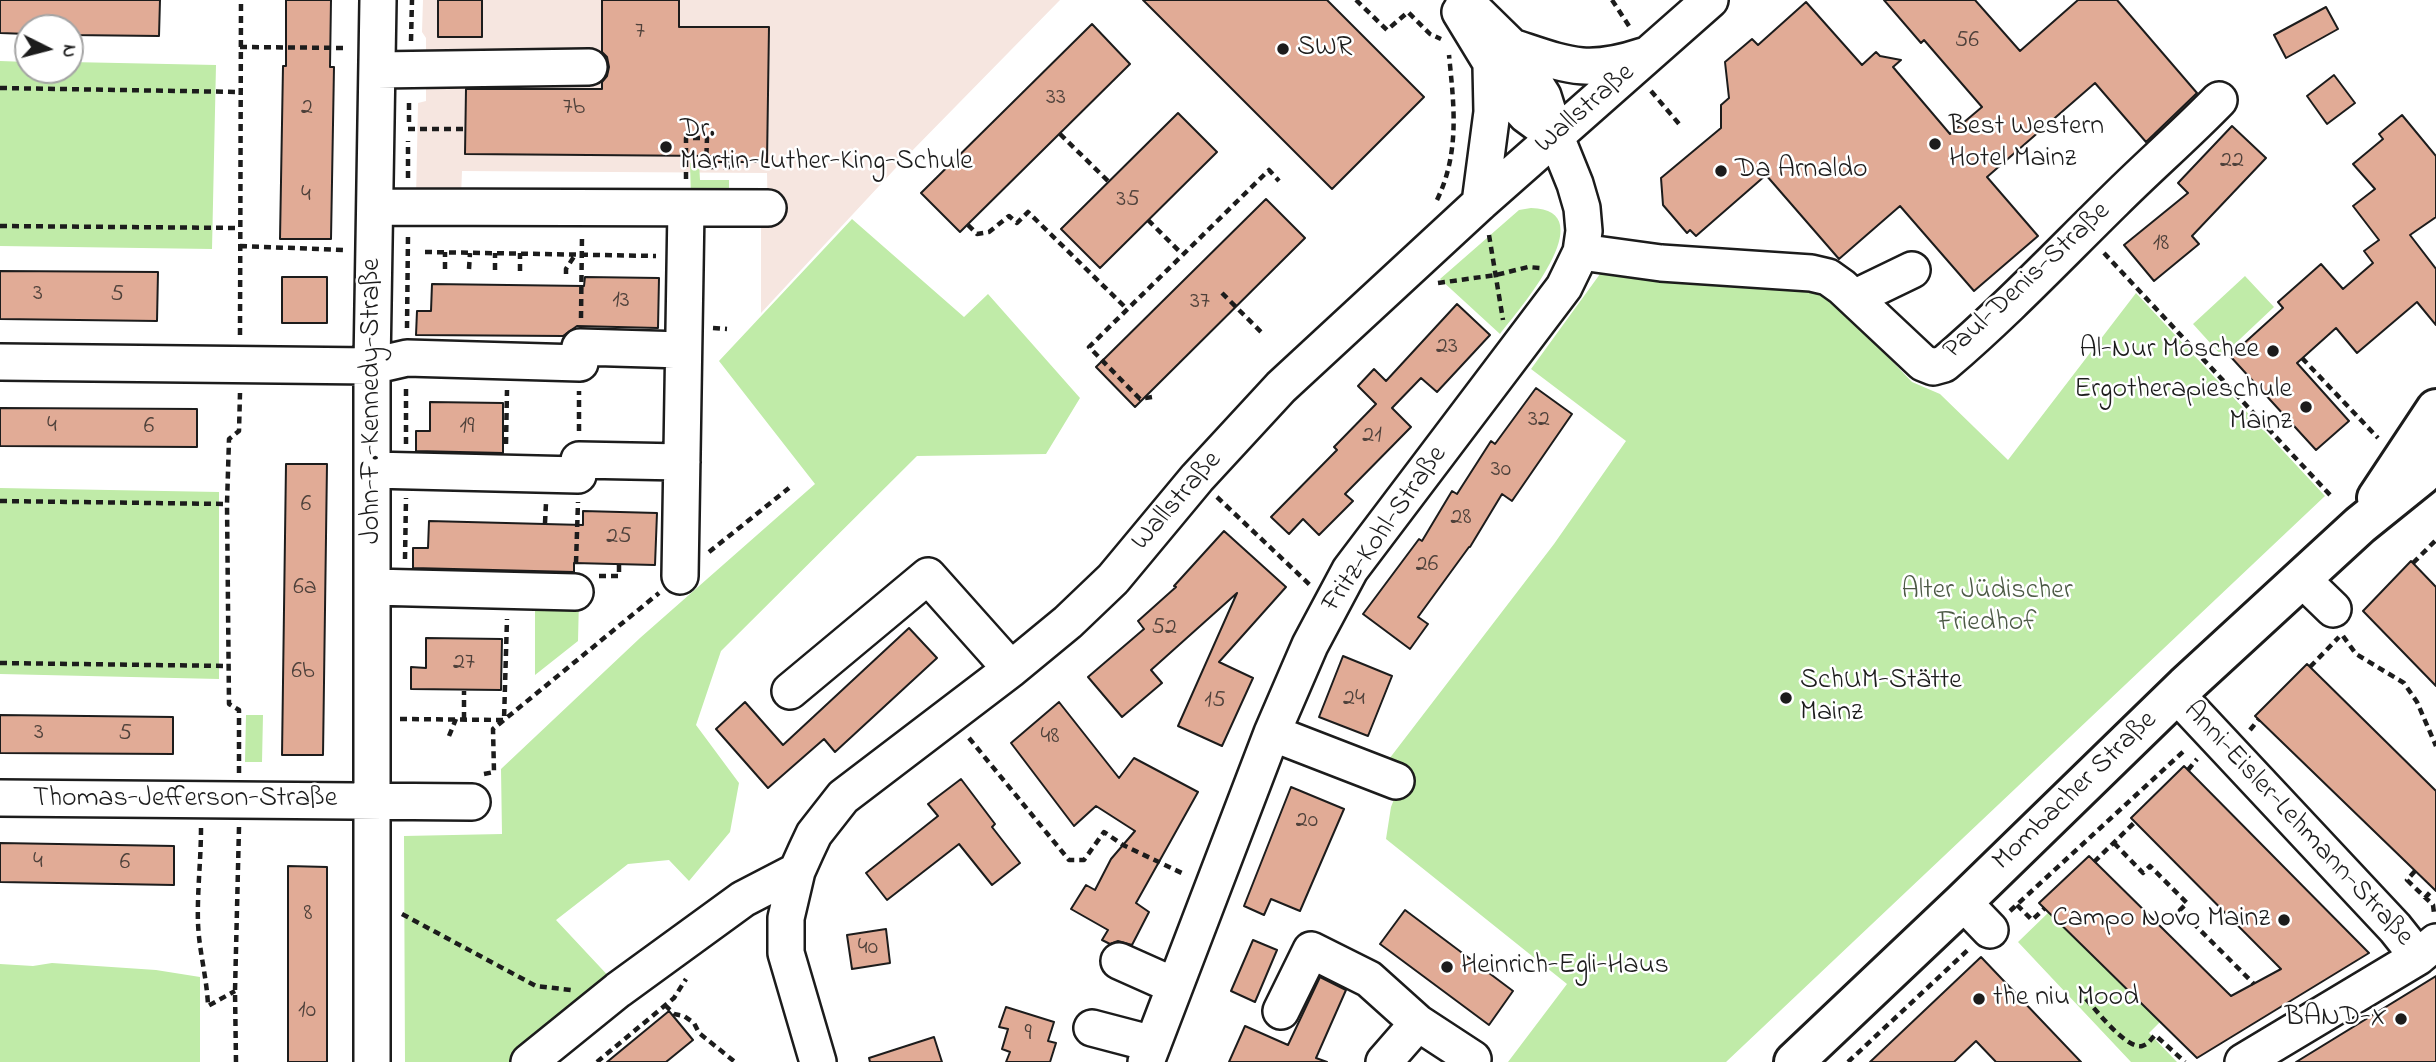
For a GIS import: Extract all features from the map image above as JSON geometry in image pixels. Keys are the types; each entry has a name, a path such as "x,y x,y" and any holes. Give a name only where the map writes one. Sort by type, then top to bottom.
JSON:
{"main road":[{"name":"Mombacher Straße","path":"2360,525 2436,409"},
{"name":"Mombacher Straße","path":"1799,1060 2176,694 2360,525 2422,475 2436,459"}],"street":[{"name":"John-F.-Kennedy-Straße","path":"372,1062 371,802 387,719 389,470 372,366 374,251 391,207 388,63 378,0"},
{"path":"1452,0 1502,56 1595,68 1615,65 1642,43"},
{"path":"1464,0 1502,56 1492,111 1484,217"},
{"name":"Wallstraße","path":"818,1062 786,953 786,918 797,871 814,834 843,797 1011,669 1068,622 1112,579 1197,478 1281,387 1484,217 1642,43 1710,0"},
{"name":"Fritz-Kohl-Straße","path":"1149,1053 1272,733 1310,645 1350,570 1564,287 1581,252 1584,231 1582,208 1571,170 1543,96 1502,56"},
{"path":"388,63 589,67"},
{"name":"Paul-Denis-Straße","path":"1581,252 1661,263 1811,273 1828,277 1923,363 1933,366 1944,364 2037,279 2219,100"},
{"path":"391,207 768,208"},
{"path":"680,576 686,208"},
{"path":"1854,298 1912,270"},
{"path":"0,362 372,366 407,358 508,361 683,350"},
{"path":"389,470 506,473 682,463"},
{"path":"790,691 928,576 1011,669"},
{"path":"2302,579 2337,622"},
{"path":"388,588 575,592"},
{"name":"Anni-Eisler-Lehmann-Straße","path":"2176,694 2386,918 2429,938"},
{"path":"1272,733 1396,781"},
{"name":"Thomas-Jefferson-Straße","path":"0,798 472,802"},
{"path":"529,1062 618,990 743,899 797,871"},
{"path":"1963,902 1990,930"},
{"name":"Anni-Eisler-Lehmann-Straße","path":"2243,1062 2429,938"},
{"path":"1281,1011 1311,950 1369,979 1418,1023 1473,1059"},
{"path":"1119,961 1175,986"},
{"path":"1384,1062 1418,1023"},
{"path":"1092,1028 1149,1053"}],"path":[{"path":"236,1062 239,710 229,704 227,504 229,439 239,431 241,365 241,0"},
{"path":"388,588 389,470 407,358 391,207 408,129 388,63 412,0"},
{"path":"1356,0 1387,30 1408,12 1430,34"},
{"path":"1612,0 1642,43"},
{"path":"1446,34 1448,42"},
{"path":"240,47 388,63"},
{"path":"1428,209 1437,200 1446,180 1455,127 1449,54"},
{"path":"0,88 240,92"},
{"path":"1650,90 1680,125"},
{"path":"408,129 466,129"},
{"path":"1060,134 1109,182"},
{"path":"686,208 686,138 707,138 706,167 734,167 734,162"},
{"path":"1152,397 1140,399 1089,346 1269,170 1279,181"},
{"path":"575,592 582,207"},
{"path":"968,225 976,234 989,232 1009,216 1017,223 1028,212 1127,309"},
{"path":"1484,217 1503,323"},
{"path":"1148,220 1182,254"},
{"path":"0,226 240,228"},
{"path":"2084,232 2331,496"},
{"path":"240,246 374,251"},
{"path":"425,252 657,256"},
{"path":"445,252 445,269"},
{"path":"469,269 470,253"},
{"path":"495,253 495,270"},
{"path":"520,253 520,271"},
{"path":"566,274 566,269 575,255"},
{"path":"1430,284 1496,275 1528,267 1541,268"},
{"path":"1222,293 1264,335"},
{"path":"2302,358 2378,438"},
{"path":"506,473 508,361"},
{"path":"2324,393 2331,388"},
{"path":"1197,478 1316,590"},
{"path":"472,802 476,775 494,772 493,729 789,488"},
{"path":"0,501 227,504"},
{"path":"2434,542 2436,550"},
{"path":"2413,563 2434,542"},
{"path":"619,565 619,576"},
{"path":"504,720 508,591"},
{"path":"2337,622 2356,654 2404,683 2417,702 2436,746"},
{"path":"0,663 228,666"},
{"path":"464,691 464,719"},
{"path":"387,719 404,706"},
{"path":"387,719 504,720"},
{"path":"387,719 403,733"},
{"path":"449,736 456,719"},
{"path":"2250,730 2259,719"},
{"path":"969,737 1069,860 1084,860 1104,832 1123,845 1186,874"},
{"path":"1848,1062 2186,748"},
{"path":"2188,770 2197,760"},
{"path":"202,800 198,922 201,958 207,978 208,1006 235,991"},
{"path":"2094,862 2135,822"},
{"path":"2114,843 2143,873 2150,866 2160,875 2187,903 2180,910 2254,984"},
{"path":"2415,871 2407,880 2433,905 2429,938"},
{"path":"2425,898 2433,889"},
{"path":"371,896 536,986 568,990 618,990"},
{"path":"2017,905 2032,920 2045,908"},
{"path":"2086,999 2127,1042 2141,1046 2155,1035 2185,1062"},
{"path":"665,1005 674,1014 684,1016 694,1023 699,1033 735,1062"}],"shaded area":[{"name":"Dr. Martin-Luther-King-Schule","path":"423,0 1060,0 906,157 761,313 761,221 768,220 767,173 462,171 461,197 416,198 418,103 426,101"}],"green space":[{"path":"0,61 14,62 14,84 84,84 84,62 216,65 212,249 0,246"},
{"path":"690,163 699,163 700,180 729,180 729,198 691,198"},
{"path":"1531,208 1552,213 1560,225 1559,243 1537,285 1500,334 1440,279 1519,210"},
{"path":"852,219 964,317 988,294 1080,398 1046,454 917,456 721,651 696,725 739,783 730,832 689,881 669,860 628,864 556,920 614,982 515,1062 405,1062 404,836 502,834 501,769 640,638 815,484 719,361"},
{"name":"Alter Jüdischer Friedhof","path":"1600,274 1798,286 1819,292 1861,329 1912,382 1940,394 2008,460 2136,293 2325,496 1726,1062 1508,1062 1567,984 1386,839 1391,807 1405,771 1386,763 1554,544 1626,441 1531,369"},
{"path":"2245,276 2274,307 2222,356 2193,324"},
{"path":"0,488 219,492 219,679 0,674"},
{"path":"535,599 579,599 578,641 535,675"},
{"path":"246,715 263,715 262,762 245,762"},
{"path":"2049,912 2160,1022 2149,1033 2177,1062 2131,1062 2018,942"},
{"path":"52,963 156,970 200,977 200,1062 0,1062 0,964 33,966"}],"building":[{"path":"0,0 160,0 159,36 84,35 84,14 14,14 14,34 0,33"},
{"path":"286,0 331,0 330,67 334,67 331,239 280,239"},
{"path":"438,0 482,0 482,37 438,37"},
{"path":"602,0 679,0 679,27 769,27 767,162 712,162 712,156 465,154 466,89 602,89 602,82 609,67 607,57 602,52"},
{"name":"SWR","path":"1143,0 1327,0 1424,97 1332,189"},
{"name":"Best Western Hotel Mainz","path":"1884,0 1975,0 2020,51 2078,0 2117,0 2197,93 2146,142 2095,83 1987,177 2038,236 1974,291 1900,206 1839,259 1766,175 1696,236 1690,230 1687,233 1663,205 1661,178 1721,128 1721,105 1729,98 1725,62 1752,39 1758,45 1806,2 1862,65 1876,52 1880,56 1901,60 1893,67 1950,134 1982,107 1924,40 1921,43"},
{"path":"2326,7 2338,29 2286,58 2274,35"},
{"path":"1092,24 1130,64 960,232 921,193"},
{"path":"2334,75 2355,103 2327,124 2307,96"},
{"path":"1178,113 1217,152 1100,268 1061,229"},
{"path":"2402,115 2436,156 2436,217 2410,235 2436,269 2436,325 2417,302 2357,353 2336,328 2297,363 2349,421 2316,450 2230,356 2283,308 2278,302 2321,264 2343,289 2373,263 2364,251 2379,240 2353,206 2375,189 2353,164 2383,139 2379,134"},
{"path":"2232,126 2266,158 2192,236 2199,244 2154,281 2124,245 2188,193 2178,183"},
{"path":"1266,199 1305,238 1135,407 1096,367"},
{"path":"0,271 158,272 157,321 0,319"},
{"path":"282,277 327,277 327,323 282,323"},
{"path":"585,277 659,278 658,328 577,326 563,336 416,335 417,311 431,311 432,284 584,286"},
{"path":"1457,304 1490,335 1437,392 1421,378 1392,408 1411,427 1345,494 1353,501 1319,535 1303,519 1289,534 1271,517 1337,450 1334,447 1376,404 1358,386 1374,369 1386,381"},
{"path":"1536,388 1572,414 1512,501 1502,494 1470,547 1418,617 1428,624 1410,649 1363,614 1419,539 1422,541 1452,491 1457,494 1491,441 1495,444"},
{"path":"430,402 503,403 503,453 416,451 416,431 430,431"},
{"path":"0,408 197,409 197,447 0,446"},
{"path":"286,464 327,464 323,755 282,755"},
{"path":"583,511 657,513 655,565 574,563 574,572 413,568 413,548 428,548 429,521 583,525"},
{"path":"1224,531 1286,587 1219,662 1253,678 1222,746 1178,726 1237,593 1151,670 1162,683 1122,717 1088,677 1144,629 1138,621 1176,587 1174,586"},
{"path":"2411,561 2436,587 2436,686 2363,611"},
{"path":"909,628 937,658 835,752 824,739 768,788 716,729 745,702 783,745"},
{"path":"426,638 502,639 501,690 411,689 411,667 426,668"},
{"path":"1343,656 1392,676 1368,736 1319,717"},
{"path":"2307,664 2436,791 2436,891 2255,716"},
{"path":"1059,702 1119,778 1134,758 1198,792 1136,903 1149,912 1132,945 1118,941 1110,944 1102,940 1108,930 1071,909 1086,885 1095,890 1111,859 1135,831 1096,806 1074,826 1011,743"},
{"path":"0,715 173,717 173,754 0,753"},
{"name":"Campo Novo Mainz","path":"2184,766 2369,953 2197,1058 2039,903 2089,856 2231,996 2281,969 2131,818"},
{"path":"961,779 995,824 992,827 1020,863 992,885 959,844 887,900 866,873 938,816 928,804"},
{"path":"1291,787 1344,809 1300,911 1271,899 1264,915 1244,906"},
{"path":"0,843 174,846 174,885 0,882"},
{"path":"288,866 327,867 327,1062 288,1062"},
{"name":"Heinrich-Egli-Haus","path":"1405,910 1513,991 1489,1025 1380,944"},
{"path":"886,929 890,963 852,969 847,935"},
{"path":"1253,940 1277,950 1255,1002 1231,991"},
{"name":"the niu Mood","path":"1981,957 2081,1062 1996,1062 1976,1041 1954,1062 1870,1062"},
{"name":"BAND-X","path":"2436,976 2436,1062 2296,1062"},
{"path":"1320,977 1346,990 1316,1058 1327,1062 1229,1062 1245,1026 1288,1045"},
{"path":"1006,1007 1054,1022 1048,1041 1056,1043 1050,1062 1006,1062 1010,1052 1002,1049 1008,1029 999,1027"},
{"path":"669,1011 693,1040 666,1062 607,1062"},
{"path":"934,1037 942,1062 870,1062 869,1058"}],"place":[{"name":"SWR","path":"1283,49"},
{"name":"Best Western Hotel Mainz","path":"1935,144"},
{"name":"Dr. Martin-Luther-King-Schule","path":"666,147"},
{"name":"Da Arnaldo","path":"1721,171"},
{"name":"Al-Nur Moschee","path":"2273,351"},
{"name":"Ergotherapieschule Mainz","path":"2306,407"},
{"name":"SchUM-Stätte Mainz","path":"1786,698"},
{"name":"Campo Novo Mainz","path":"2284,920"},
{"name":"Heinrich-Egli-Haus","path":"1447,967"},
{"name":"the niu Mood","path":"1979,999"},
{"name":"BAND-X","path":"2401,1019"}]}
